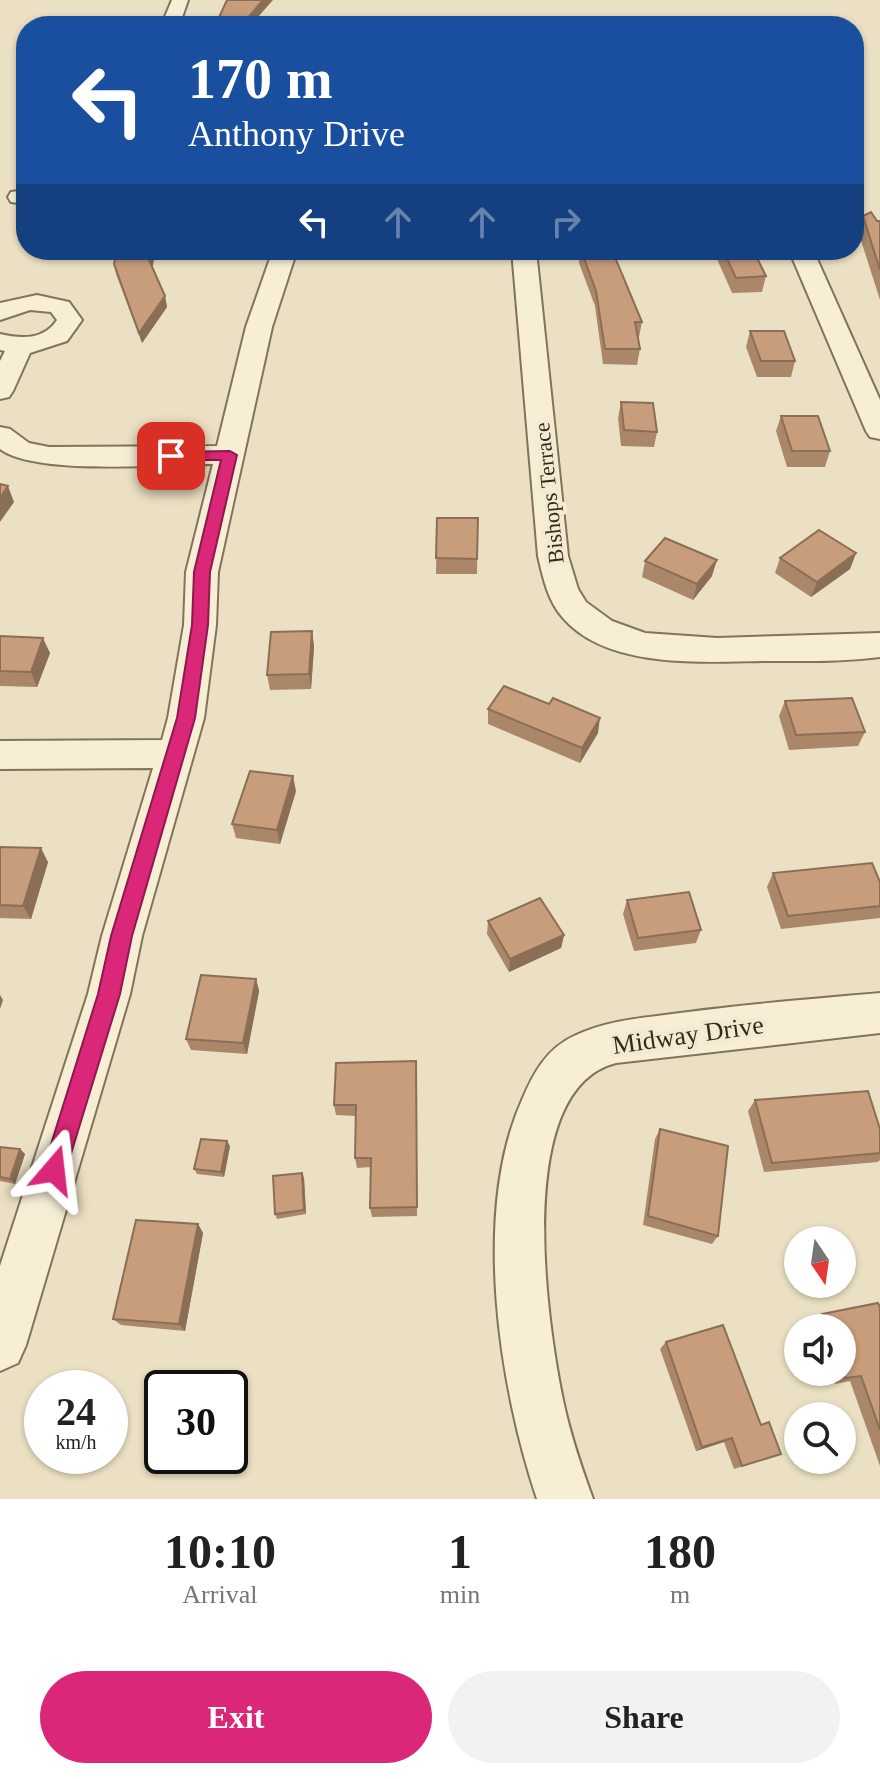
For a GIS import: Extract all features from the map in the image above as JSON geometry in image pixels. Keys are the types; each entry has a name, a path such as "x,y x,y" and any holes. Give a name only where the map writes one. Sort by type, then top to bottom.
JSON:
{"street":[{"path":"0,1345 109,994 122,936 177,754 195,667 202,572 259,327 282,260"},
{"name":"Bishops Terrace","path":"525,260 553,556 561,587 570,604 598,628 645,645 675,649 819,649 880,645"},
{"path":"805,260 880,431"},
{"path":"0,313 23,304 44,303 60,307 69,314 68,325 58,335 41,343 10,344 0,391"},
{"path":"0,435 20,450 49,456 230,455"},
{"path":"0,755 177,754"},
{"name":"Midway Drive","path":"565,1499 550,1467 528,1360 518,1265 522,1171 539,1108 559,1072 583,1053 609,1043 880,1013"}],"building":[{"path":"227,0 263,0 249,16 220,16"},
{"path":"871,212 880,221 880,270 864,219 864,216"},
{"path":"115,260 149,260 165,296 139,333"},
{"path":"585,260 616,260 642,322 635,322 640,349 605,349 596,291"},
{"path":"728,260 758,260 766,276 736,278"},
{"path":"750,331 784,331 795,361 761,361"},
{"path":"621,402 653,403 657,432 624,430"},
{"path":"781,416 818,416 830,451 792,451"},
{"path":"0,484 8,486 0,498"},
{"path":"437,518 478,518 477,559 436,558"},
{"path":"819,530 856,553 817,582 780,558"},
{"path":"665,538 717,560 697,584 645,561"},
{"path":"312,631 309,674 267,675 271,632"},
{"path":"0,636 43,638 31,672 0,671"},
{"path":"504,686 549,704 553,698 600,718 582,748 488,709"},
{"path":"852,698 865,732 796,735 785,701"},
{"path":"250,771 293,776 277,830 232,824"},
{"path":"0,847 41,848 23,906 0,905"},
{"path":"872,863 880,882 880,906 788,916 773,873"},
{"path":"689,892 701,930 638,938 627,900"},
{"path":"540,898 564,935 510,959 488,921"},
{"path":"201,975 256,979 243,1043 186,1039"},
{"path":"416,1061 417,1207 370,1208 371,1158 355,1158 356,1105 334,1105 336,1063"},
{"path":"868,1091 880,1129 880,1153 772,1163 755,1100"},
{"path":"660,1129 728,1146 718,1236 648,1216"},
{"path":"201,1139 227,1141 221,1172 194,1169"},
{"path":"0,1147 20,1149 10,1179 0,1177"},
{"path":"302,1173 304,1210 275,1214 273,1176"},
{"path":"136,1220 198,1224 179,1324 113,1319"},
{"path":"878,1303 880,1307 880,1430 861,1376 856,1377 856,1314 822,1314"},
{"path":"723,1325 761,1425 769,1422 781,1454 742,1466 732,1438 702,1447 666,1342"}],"route":[{"path":"54,1170 109,994 122,936 186,718 200,625 202,572 230,455 171,456"}]}
